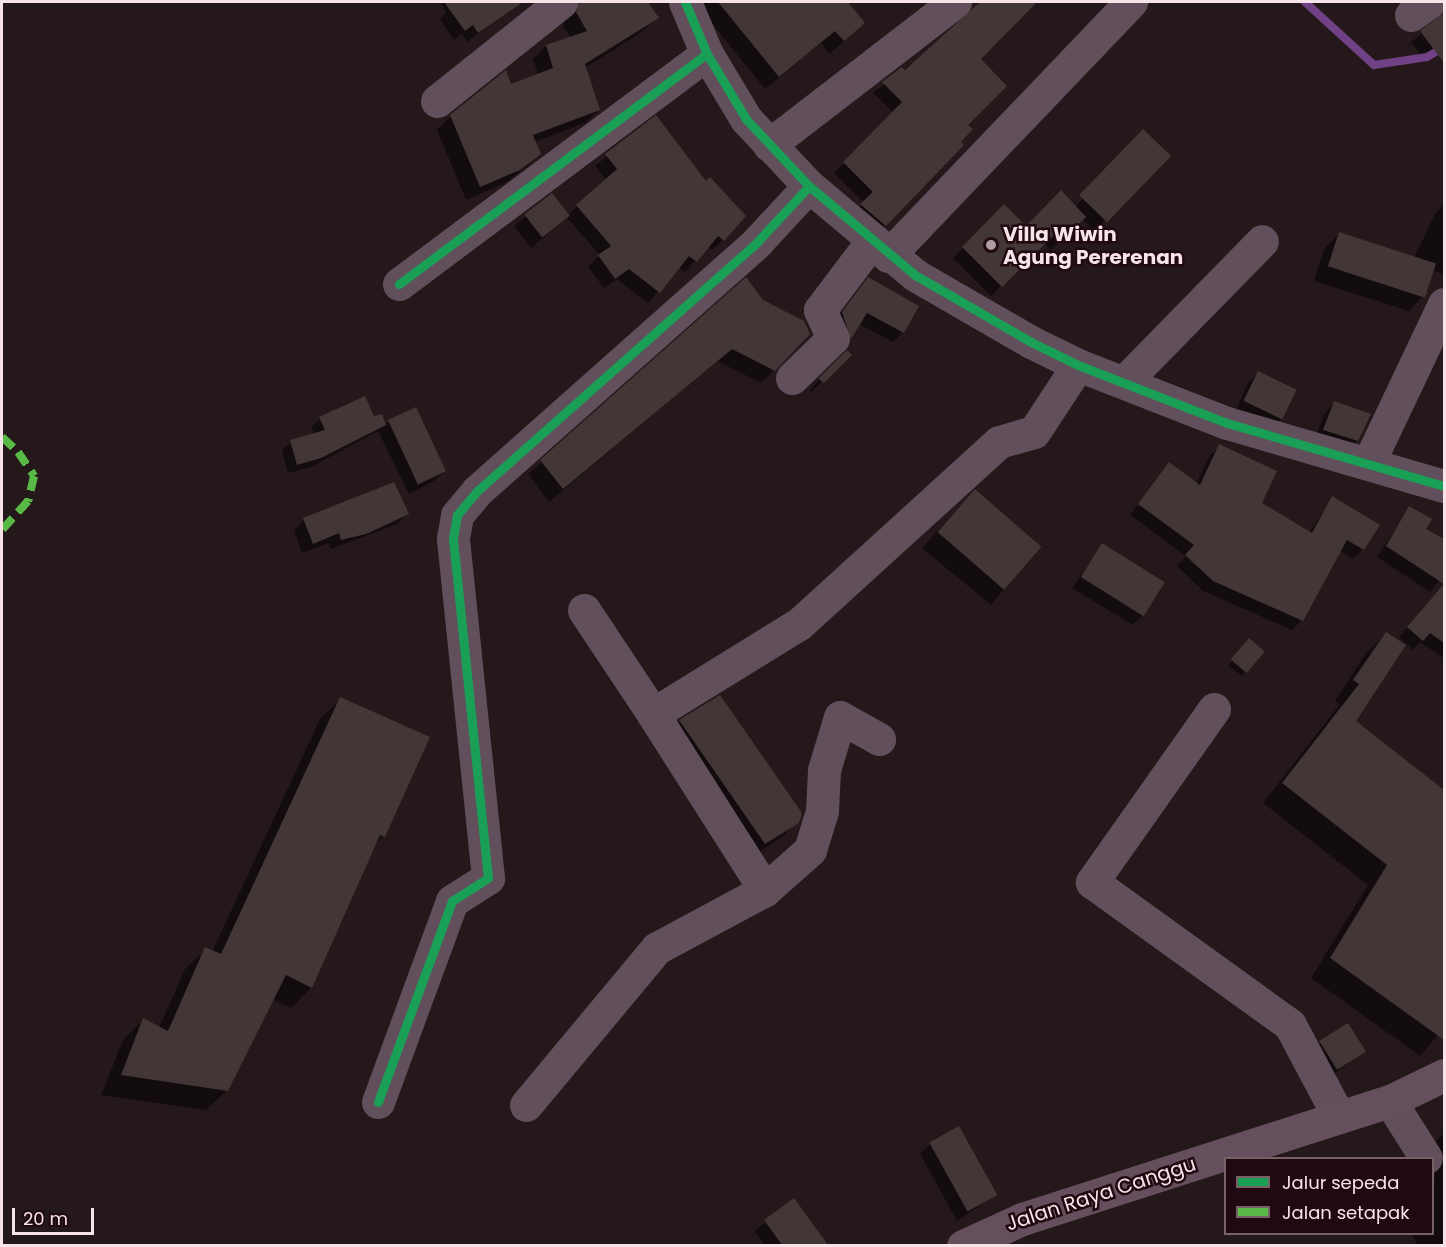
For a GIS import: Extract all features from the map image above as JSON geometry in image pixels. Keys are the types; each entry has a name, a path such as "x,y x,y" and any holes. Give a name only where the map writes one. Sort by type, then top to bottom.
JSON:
{"main road":[{"name":"Jalan Raya Canggu","path":"963,1245 1022,1219 1390,1101 1444,1075"}],"street":[{"path":"437,102 561,2"},
{"path":"685,2 707,54 746,119 809,186 880,248 1031,342 1078,365 1227,423 1369,462 1444,486"},
{"path":"769,145 955,2"},
{"path":"792,378 833,338 820,310 880,248 1131,2"},
{"path":"399,284 707,54"},
{"path":"378,1102 452,901 488,878 453,538 457,515 477,491 757,242 809,186"},
{"path":"1124,382 1262,241"},
{"path":"1369,462 1444,304"},
{"path":"653,714 799,624 999,442 1034,432 1078,365"},
{"path":"584,610 765,890"},
{"path":"1214,709 1092,882 1290,1024 1340,1117"},
{"path":"526,1105 657,948 765,890 810,850 822,811 824,770 840,717 879,739"},
{"path":"1390,1101 1425,1157"}],"building":[{"path":"444,2 523,2 478,33 473,25 465,31"},
{"path":"579,2 648,2 659,18 585,64 600,110 533,135 541,154 520,170 480,187 450,115 506,70 511,84 553,68 546,45 587,31 576,12"},
{"path":"718,2 848,2 865,23 844,41 835,31 779,77"},
{"path":"980,2 1037,2 981,59 1007,86 968,125 973,129 961,142 964,145 886,226 860,204 873,192 843,162 902,102 882,82 902,67 905,70"},
{"path":"1444,12 1444,63 1420,31"},
{"path":"656,115 706,181 710,177 746,216 724,241 718,236 697,262 689,256 660,293 629,269 615,279 598,255 611,246 576,205 617,169 605,154"},
{"path":"1143,129 1171,156 1107,222 1079,195"},
{"path":"1061,190 1086,217 1062,241 1055,234 1002,287 962,247 1004,204 1026,226"},
{"path":"552,193 570,216 542,237 524,215"},
{"path":"1339,232 1436,264 1425,298 1328,266"},
{"path":"746,277 763,300 804,321 810,334 775,371 732,349 563,489 540,460"},
{"path":"868,277 919,306 904,333 867,313 851,339 842,312"},
{"path":"847,350 852,355 824,383 819,378"},
{"path":"1258,371 1297,390 1282,420 1244,401"},
{"path":"365,396 374,416 382,414 386,425 321,458 297,465 290,440 325,430 319,417"},
{"path":"1334,401 1371,414 1358,441 1323,430"},
{"path":"416,407 446,471 418,484 388,420"},
{"path":"1219,444 1277,471 1262,503 1312,533 1332,496 1380,525 1364,550 1347,540 1303,621 1213,581 1185,555 1194,545 1138,504 1169,462 1200,485"},
{"path":"394,482 409,514 366,534 341,540 339,533 313,544 303,518"},
{"path":"975,489 1041,547 1004,590 938,532"},
{"path":"1409,506 1432,519 1426,529 1444,539 1444,584 1386,546"},
{"path":"1102,543 1165,582 1144,616 1081,577"},
{"path":"1444,584 1444,643 1430,633 1423,641 1407,627"},
{"path":"1386,632 1406,645 1356,721 1444,790 1444,1040 1330,958 1387,865 1282,783 1359,684 1353,680"},
{"path":"1249,638 1265,652 1246,673 1231,659"},
{"path":"720,695 802,813 799,823 765,844 679,720"},
{"path":"340,697 430,737 385,837 380,835 312,988 286,975 228,1091 121,1075 143,1018 168,1031 205,947 221,954"},
{"path":"1348,1023 1366,1052 1337,1070 1319,1041"},
{"path":"959,1126 997,1195 968,1212 929,1142"},
{"path":"794,1198 828,1245 782,1245 764,1220"}],"waterway":[{"path":"1305,2 1374,65 1427,57 1444,47"}],"marked path":[{"path":"2,437 18,452 34,476 28,501 2,530"}],"cycle path":[{"path":"685,2 707,54 746,119 809,186 915,275 1031,342 1078,365 1227,423 1444,486"},
{"path":"399,284 707,54"},
{"path":"378,1102 452,901 488,878 453,538 457,515 477,491 757,242 809,186"}],"place":[{"name":"Villa Wiwin Agung Pererenan","path":"991,245"}]}
